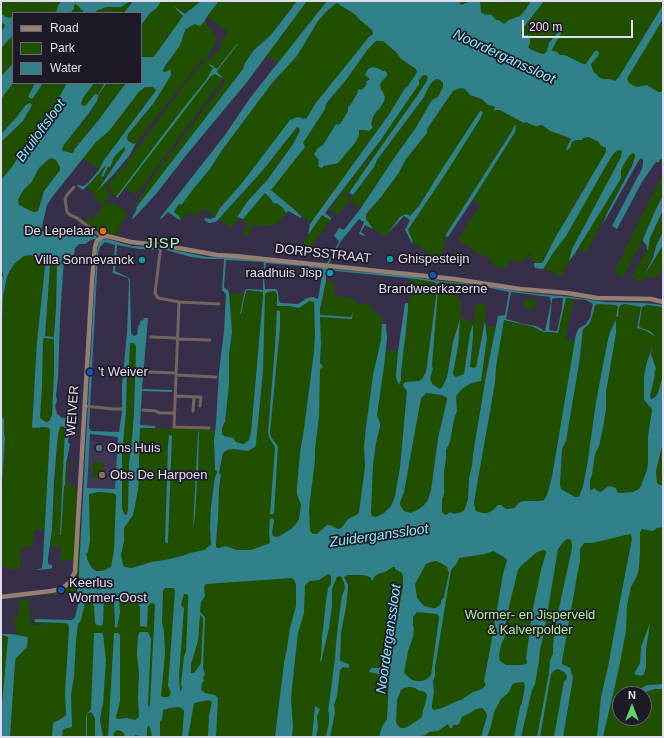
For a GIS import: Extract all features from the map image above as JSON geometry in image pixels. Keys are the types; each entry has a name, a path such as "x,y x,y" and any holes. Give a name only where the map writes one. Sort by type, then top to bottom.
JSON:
{"street":[{"path":"74,187 65,199 67,212 77,218 100,239"},
{"name":"DORPSSTRAAT","path":"100,239 108,236 131,242 217,255 454,278 520,289 567,293 597,298 651,299 663,302"},
{"name":"WEIVER","path":"1,597 60,589 64,587 75,572 92,280 95,247 100,239"},
{"path":"161,246 155,293 158,298 179,302 219,304"},
{"path":"179,302 174,427 209,428"},
{"path":"151,337 210,340"},
{"path":"150,372 216,377"},
{"path":"176,396 201,397 200,406"},
{"path":"193,411 194,397"},
{"path":"85,406 122,409"},
{"path":"143,410 156,411 159,413 174,413"}],"shaded area":[{"name":"Obs De Harpoen","path":"89,441 97,442 97,444 118,446 116,489 87,488"}],"green space":[{"path":"1,1 133,1 126,12 12,12 12,84 67,84 47,125 1,188"},
{"path":"161,1 201,1 185,14 176,7 183,16 156,54 153,57 142,58 142,24 150,13 157,8"},
{"path":"219,1 297,1 271,35 254,50 245,63 243,69 138,206 135,204 143,194 146,186 226,80 223,79 136,195 125,188 116,198 109,188 109,183 122,169 189,79 205,61 202,59 136,143 134,144 128,141 128,134 153,104 166,83 169,70 165,72 163,71 182,40 186,29 195,24 200,26 205,20 217,39 215,45 206,58 209,60 221,47 222,40 228,32 207,16"},
{"path":"307,1 327,1 278,63 267,55"},
{"path":"335,1 663,1 663,163 656,162 651,168 643,165 641,155 633,162 586,253 578,249 621,177 621,170 626,160 621,158 572,249 569,261 561,277 544,268 566,236 612,155 606,153 600,162 543,262 537,263 529,259 531,254 528,253 523,263 512,260 505,268 501,268 491,264 492,259 473,251 471,248 458,240 480,205 473,199 515,132 514,126 445,236 440,261 413,242 408,230 480,119 483,112 480,111 419,206 410,216 406,214 400,217 386,237 373,229 366,219 370,209 381,197 398,174 406,159 427,133 427,129 453,91 443,79 432,77 417,71 414,78 405,88 390,113 311,223 270,190 305,147 303,142 325,109 326,104 346,80 368,49 376,41 381,40 374,34 369,38 315,104 307,118 290,120 242,183 220,208 215,217 204,208 196,217 188,212 181,220 174,211 176,208 179,204 182,204 210,169 220,153 272,83 297,56 318,21 335,4","holes":["386,76 380,86 385,97 380,108 376,112 371,125 365,130 359,130 359,135 331,165 324,166 322,168 319,167 319,160 317,157 321,146 336,124 341,124 348,111 348,107 358,90 364,88 370,78"]},
{"path":"423,75 428,77 419,93 349,193 343,193 350,198 338,215 330,209 340,193 380,141 419,84 419,80"},
{"path":"436,79 443,83 440,94 432,100 415,129 361,208 350,202 353,195 374,167 377,160 424,97 431,83"},
{"path":"93,84 104,84 98,95 95,94 84,106 81,104 83,97"},
{"path":"105,84 125,84 74,150 74,152 63,151 63,146 89,114 97,101 98,96"},
{"path":"151,86 156,90 104,160 99,170 83,158 96,142 109,131 138,93 145,87"},
{"path":"297,127 300,131 293,144 268,179 247,202 237,217 239,218 231,228 219,219 263,170"},
{"path":"124,147 125,150 98,189 108,182 106,188 110,194 105,203 108,205 112,202 127,212 116,236 97,230 85,222 89,215 91,217 90,220 93,220 103,205 94,198 95,194 87,187 106,166 101,176 103,177 114,157"},
{"path":"52,158 56,160 60,169 42,195 37,212 44,216 42,227 43,230 47,232 37,259 45,266 37,342 32,427 49,428 50,431 46,530 34,530 32,547 22,547 20,569 10,569 1,566 1,496 5,438 4,419 1,417 1,342 3,296 9,272 1,278 1,191 19,198 24,189 31,183 39,168"},
{"path":"663,173 663,196 623,277 614,272"},
{"path":"265,193 273,203 278,204 286,213 276,225 253,226 248,236 242,235 247,227 247,224 242,219"},
{"path":"663,210 663,232 645,276 663,245 663,265 658,278 645,277 642,282 631,278 648,249 650,238"},
{"path":"324,214 333,217 305,254 299,250 322,215 330,220 331,219"},
{"path":"52,262 57,266 53,337 45,336 50,266"},
{"name":"Wormer- en Jisperveld & Kalverpolder","path":"411,278 435,282 437,286 439,282 461,284 458,299 461,302 460,317 465,318 466,321 474,322 476,304 486,305 485,326 496,327 486,376 469,478 468,499 463,511 475,509 474,502 495,383 496,367 504,319 534,327 543,332 558,333 566,298 574,299 565,338 575,341 552,477 546,498 571,495 561,489 560,485 562,449 566,441 579,364 583,329 589,324 595,305 617,305 617,317 619,307 625,304 641,306 637,328 654,335 645,329 639,327 642,307 647,305 663,307 663,375 658,393 652,399 650,396 654,372 656,369 651,354 653,342 647,362 644,400 651,408 652,413 648,436 647,470 641,486 659,485 657,483 656,471 663,442 663,737 10,737 15,663 16,658 20,654 28,637 19,636 16,631 14,616 19,615 19,599 28,599 30,623 33,625 45,624 35,623 31,617 36,619 34,621 35,622 67,624 75,617 78,605 77,592 53,595 53,593 63,590 71,584 79,536 81,536 78,587 98,571 92,568 86,555 90,541 89,494 109,492 116,495 114,550 111,567 104,571 125,566 122,563 121,555 124,541 124,528 131,519 140,428 215,430 215,470 218,471 215,477 212,494 210,528 211,545 216,546 221,475 219,473 224,453 227,450 233,449 248,451 261,390 264,306 266,292 276,292 277,306 299,308 309,301 314,302 314,351 300,453 297,487 297,494 301,505 300,513 296,524 283,534 293,530 309,514 309,501 315,460 319,396 321,343 320,317 352,319 352,314 351,317 320,315 326,281 334,281 334,296 352,298 356,303 371,305 374,313 381,315 382,320 381,340 366,427 364,446 365,467 360,507 358,514 355,516 371,513 373,465 380,426 377,415 386,350 398,351 396,375 397,382 401,380","holes":["437,289 433,369 430,378 432,384 441,389 447,377 453,342 460,319 458,347 453,373 454,376 456,377 464,374 470,333 473,325 469,366 471,368 476,367 485,322 481,380 465,387 456,396 457,411 450,442 446,450 442,512 419,509 426,503 430,495 438,438 447,400 447,398 442,395 426,393 421,398 404,492 400,502 403,511 386,511 391,506 398,483 407,391 405,388 406,382 419,381 426,372","279,310 279,337 270,433 278,447 273,514 270,514 275,447 269,437 268,432","616,323 616,333 606,392 606,409 599,446 595,454 590,480 590,491 579,496 583,486 587,466 596,402","199,431 198,472 200,474 198,475 197,480 193,527","169,435 172,436 168,543 165,543"]},
{"path":"247,290 263,292 263,296 251,433 249,440 244,444 241,444 236,442 233,438 223,435 222,431 225,422 229,384 229,354 232,332 229,293 244,294 240,314 245,292"},
{"path":"525,298 536,299 534,310 524,308"},
{"path":"44,338 54,339 52,415 46,422 40,418"},
{"path":"130,343 134,343 136,346 134,408 126,408 127,371 129,366"},
{"path":"126,409 134,409 134,414 128,509 127,514 124,514 122,508 122,454"},
{"path":"62,426 65,428 65,438 60,535 67,462 72,463 72,465 68,465 67,485 76,485 74,490 77,490 74,559 60,561 61,547 50,546 58,434 59,427"},
{"path":"93,462 104,462 102,478 92,478"},
{"path":"1,636 9,637 2,705 1,737"}],"water":[{"path":"61,1 130,1 121,7 106,7 95,12 83,12 76,4 71,12 56,12"},
{"path":"133,1 161,1 157,8 150,13 142,24 142,12 125,12"},
{"path":"201,1 219,1 200,26 195,24 186,29 179,47 163,71 165,72 170,70 171,75 153,104 128,134 128,141 134,144 136,143 129,156 97,191 125,150 124,147 114,157 110,167 108,167 103,177 101,176 106,166 83,190 77,186 87,184 99,170 104,160 156,90 153,87 145,87 138,93 109,131 96,142 53,196 47,205 41,231 54,234 75,228 96,236 102,240 107,239 132,246 165,248 207,257 236,258 325,267 338,244 339,241 334,236 339,228 344,230 361,208 415,129 432,100 438,97 443,87 443,83 440,80 436,79 431,83 424,97 377,160 374,167 353,195 349,193 427,81 428,77 423,75 419,80 419,84 380,141 325,213 331,218 330,220 322,215 308,235 310,224 390,113 405,88 417,72 416,69 401,59 397,53 383,41 376,41 368,49 346,80 329,100 325,109 303,142 305,147 271,190 296,211 302,217 301,218 288,211 286,213 278,204 273,203 265,193 243,219 237,217 247,202 268,179 293,144 300,131 297,127 263,170 217,221 209,223 204,220 206,218 210,219 215,217 220,208 242,183 290,120 298,117 304,119 307,118 315,104 373,34 372,30 356,15 337,3 318,21 297,56 272,83 220,153 210,169 182,204 179,204 176,208 174,212 181,220 168,212 161,219 160,218 225,135 250,98 327,1 459,1 461,5 471,1 480,1 481,12 483,14 492,15 496,20 499,20 504,24 509,20 520,16 531,1 544,1 523,28 521,33 522,35 528,35 530,38 530,44 528,47 539,53 545,53 549,43 561,29 563,30 551,51 586,64 597,50 599,53 598,56 591,64 593,71 600,78 615,81 619,77 663,5 663,19 627,79 629,83 634,86 638,87 647,85 658,92 663,92 663,160 660,159 659,162 656,162 642,182 617,229 612,226 642,169 643,160 641,158 603,224 606,215 632,166 635,157 633,153 629,156 621,170 620,180 569,261 572,249 621,157 622,151 618,150 611,157 566,236 544,268 535,268 534,263 543,262 554,240 606,152 606,148 600,145 599,142 589,137 572,142 570,148 567,150 566,149 571,139 550,131 542,125 536,126 537,127 526,122 524,123 500,110 493,111 495,108 494,106 488,105 482,99 470,95 465,89 460,88 453,91 427,129 427,133 406,159 398,174 381,197 367,213 366,219 373,229 365,225 361,232 365,236 359,234 364,222 359,219 341,241 327,267 329,269 408,276 604,302 663,305 663,307 647,305 642,307 639,327 650,331 654,336 645,330 637,328 641,307 625,304 621,305 619,307 618,317 616,316 618,307 616,305 595,305 589,324 583,329 579,364 566,441 562,449 561,489 575,497 579,497 587,466 596,402 608,339 616,320 616,333 606,392 606,409 599,446 595,454 590,480 590,491 594,488 601,492 610,486 616,488 617,492 620,493 633,492 639,489 647,470 648,463 648,436 652,410 644,400 644,376 653,340 651,354 656,369 654,372 655,375 650,396 651,399 658,393 663,375 663,442 656,471 657,483 663,485 663,527 657,528 653,531 642,529 640,532 639,568 637,576 631,587 627,605 626,631 615,686 612,686 612,698 603,737 597,737 601,697 632,539 630,534 592,543 584,543 580,549 580,561 562,661 562,664 570,668 573,678 563,737 554,737 564,681 566,680 567,676 564,672 558,669 551,674 540,737 537,737 550,660 553,654 559,608 572,548 570,539 564,541 558,549 535,684 532,690 521,737 514,737 522,703 525,686 524,682 514,683 509,692 501,699 494,712 487,737 481,737 487,716 486,712 482,708 476,709 462,717 459,724 453,725 452,728 450,728 448,724 438,731 429,732 418,737 379,737 382,727 387,719 389,678 382,673 379,674 369,672 371,668 387,667 389,658 389,632 391,626 397,620 403,586 402,573 393,567 375,576 372,581 370,577 363,575 348,575 344,577 348,588 341,633 340,660 349,664 349,668 343,667 340,670 337,696 334,705 335,712 330,737 326,737 329,722 328,710 339,617 342,596 345,588 342,578 340,576 337,577 332,589 332,606 329,628 321,662 326,601 328,588 331,584 331,576 328,574 319,580 310,581 305,585 304,613 298,633 292,687 292,737 275,737 284,663 290,628 296,606 296,585 292,578 206,584 204,587 205,596 201,602 200,612 205,617 203,668 205,674 201,690 205,693 215,695 218,698 216,737 208,737 209,716 212,702 209,700 194,703 188,737 182,737 184,710 178,707 163,710 162,720 160,721 160,737 152,737 149,725 147,728 147,737 135,735 134,737 125,737 124,733 117,730 113,737 108,737 114,633 118,633 120,635 120,701 116,717 117,719 127,718 135,720 139,717 139,673 137,654 138,636 140,632 148,632 151,639 148,705 149,707 150,706 155,605 151,603 148,606 147,627 140,626 140,608 137,598 129,596 122,598 119,600 120,613 117,628 115,627 114,598 111,595 106,594 104,598 103,624 101,626 95,623 94,607 91,599 85,597 81,620 78,624 76,641 74,676 71,695 72,727 63,730 62,737 52,737 53,723 66,715 65,694 69,628 68,624 65,623 34,621 36,619 72,620 75,617 78,605 77,588 79,587 94,293 97,252 100,241 95,239 85,244 79,244 75,248 74,255 64,257 56,395 57,401 55,406 57,414 62,418 67,418 68,420 70,427 68,442 70,444 66,464 60,535 65,428 62,426 60,427 58,434 54,481 52,530 48,558 48,564 52,565 52,568 36,570 42,568 43,560 50,431 49,428 32,427 37,342 45,266 36,257 30,255 24,256 15,263 9,272 3,296 1,342 1,278 3,276 1,271 2,179 20,154 47,124 66,84 93,84 83,98 81,104 84,106 95,94 98,95 104,84 106,84 89,113 63,146 63,151 74,152 74,150 125,84 142,84 142,57 153,57 156,54 183,16 175,7 185,14","holes":["52,158 56,160 60,170 44,191 38,211 33,212 19,205 18,200 24,189 31,183 39,168","105,242 115,245 112,272 128,278 129,282 127,333 122,385 122,411 119,432 91,431 89,428 98,254 100,247","117,245 139,249 166,250 191,257 224,259 222,290 226,294 214,440 215,470 217,473 215,477 211,506 211,545 204,550 151,562 132,568 125,567 123,565 121,555 124,541 124,528 133,515 138,490 140,428 155,428 155,426 140,425 142,391 172,392 172,390 142,389 148,318 144,318 143,321 141,320 138,326 137,335 134,336 131,333 129,278 115,271","226,260 264,263 263,290 247,289 245,290 240,314 247,290 263,292 251,433 249,440 244,444 236,442 233,438 222,434 222,428 225,422 229,384 229,354 232,332 229,293 224,287","53,262 57,266 54,337 45,336 50,266","266,263 301,266 323,270 318,299 313,297 307,298 298,304 281,303 279,301 277,290 265,289 264,275","326,270 416,279 435,282 437,286 439,282 481,286 509,292 505,315 498,316 486,376 469,478 468,499 465,509 462,512 454,514 450,512 446,515 442,512 446,450 450,442 457,411 456,396 465,387 472,383 481,381 487,338 485,321 476,367 470,367 473,324 470,333 464,374 456,377 454,376 453,373 458,347 460,319 453,342 447,377 440,389 432,384 430,378 433,369 437,289 426,372 419,381 406,382 403,386 407,391 400,467 395,496 391,506 384,513 375,517 372,516 373,465 380,427 377,415 387,338 386,324 382,324 381,340 373,375 366,427 364,446 365,467 359,512 348,519 341,528 338,529 327,525 317,534 313,534 311,532 309,509 319,417 320,369 323,367 320,363 320,317 352,319 353,312 351,317 320,315 326,281","267,292 276,292 277,306 299,308 309,301 314,302 314,351 300,453 297,487 297,494 301,505 299,519 291,529 276,537 273,536 272,533 274,520 272,518 270,519 270,543 251,550 237,550 226,546 217,548 219,488 221,475 219,473 223,453 227,450 233,449 248,451 255,447 256,444 263,371 265,294","511,292 550,297 551,303 545,331 536,326 506,319","563,298 557,331 549,330 552,299","566,298 586,300 593,304 590,318 585,325 579,328 576,334 552,477 547,495 544,500 520,502 514,508 510,509 506,509 501,505 498,505 492,511 487,513 476,511 474,502 495,383 496,367 504,320 534,327 543,332 558,333","43,339 54,339 52,415 49,421 46,422 40,418","130,343 134,343 136,346 134,414 129,464 128,509 126,515 124,514 122,508 122,454 126,411 127,371 129,366","426,393 442,395 447,398 447,400 438,438 431,490 428,500 419,509 411,513 404,511 400,505 404,492 421,398","90,434 118,437 115,489 87,488","98,492 113,493 116,495 114,550 111,567 102,571 96,571 92,568 86,555 90,541 89,494","543,550 546,551 532,613 526,659 527,663 522,665 506,665 500,661 499,655 505,636 506,621 511,598 518,570 537,552","493,551 507,560 503,574 484,681 486,685 482,689 473,692 461,700 434,710 432,708 434,692 433,681 451,570 459,558 485,554","436,561 447,567 449,573 444,597 441,604 436,608 424,606 417,598 415,584 426,564","165,588 174,588 168,686 171,692 168,697 161,696 165,654 164,631 162,623 163,591","184,594 187,594 186,651 184,656 181,684 182,688 180,691 179,675 184,608 181,605","417,612 437,614 439,617 431,675 422,681 412,680 404,673 408,651 413,637 413,617","200,615 203,617 201,663 194,673 191,673 191,664 198,641","409,687 415,688 425,692 427,695 422,717 405,728 399,727 396,723 397,700 401,690"]},
{"path":"297,1 307,1 247,82 156,194 133,219 132,218 137,209 136,208 243,69 245,63 254,50 271,35"},
{"path":"1,13 6,17 10,18 12,17 12,36 1,48 1,32 5,25 1,22"},
{"path":"237,44 217,71 222,78 215,74 211,76 117,198 116,197 206,80 213,68 209,65 210,64 217,69"},
{"path":"12,64 12,84 1,99 1,77"},
{"path":"373,67 385,71 387,76 380,85 385,97 380,108 373,117 371,125 373,127 369,131 359,130 359,135 355,143 338,163 324,166 322,168 319,167 319,160 314,154 318,148 323,145 336,124 338,125 341,123 358,90 364,88 367,83 366,82 370,79 365,75 368,69"},
{"path":"34,84 42,84 32,99 28,97"},
{"path":"30,103 32,105 23,121 1,142 1,134 26,105"},
{"path":"480,111 483,112 480,119 409,228 408,230 413,242 412,243 405,230 410,220 404,216 388,233 400,217 406,214 410,216 419,206"},
{"path":"516,125 515,132 473,199 448,237 445,236 514,126"},
{"path":"663,196 663,210 650,238 648,250 643,239"},
{"path":"663,232 663,245 644,276 653,258 656,246"},
{"path":"405,303 408,303 408,310 401,380 399,385 396,375"},
{"path":"277,310 280,311 280,328 270,433 278,447 274,513 270,514 275,447 269,437 268,432"},
{"path":"1,417 4,419 5,438 1,496"},
{"path":"199,431 198,472 200,474 198,475 197,480 193,528 198,432"},
{"path":"169,435 172,436 167,543 165,542"},
{"path":"650,623 646,650 646,667 644,674 641,676 634,674 640,663 641,647"},
{"path":"94,633 103,634 106,660 103,705 100,720 103,737 95,737 95,718 91,712 87,714 86,737 86,717 87,713 91,709"},
{"path":"1,634 28,637 27,647 16,658 15,663 10,737 1,737 2,705 8,637"},
{"path":"663,684 663,689 652,690 652,686 645,686"},
{"path":"315,706 320,709 317,717 318,728 316,737 312,737"}],"place":[{"name":"De Lepelaar","path":"103,231"},
{"name":"Ghispesteijn","path":"390,259"},
{"name":"Villa Sonnevanck","path":"142,260"},
{"name":"raadhuis Jisp","path":"330,273"},
{"name":"Brandweerkazerne","path":"433,275"},
{"name":"'t Weiver","path":"90,372"},
{"name":"Ons Huis","path":"99,448"},
{"name":"Obs De Harpoen","path":"102,475"},
{"name":"Keerlus Wormer-Oost","path":"61,590"}],"district":[{"name":"JISP","path":"163,244"}],"water label":[{"name":"Noorderganssloot","path":"504,57"},
{"name":"Bruiloftsloot","path":"41,131"},
{"name":"Zuiderganssloot","path":"379,536"},
{"name":"Noorderganssloot","path":"389,639"}]}
